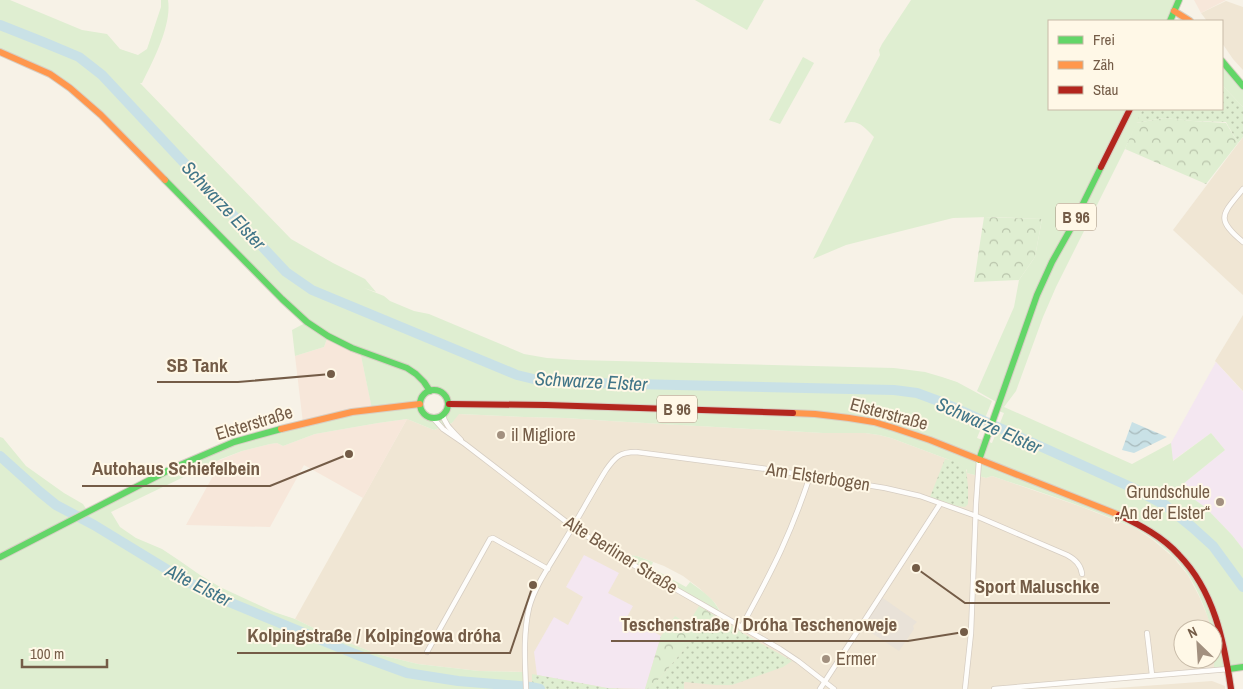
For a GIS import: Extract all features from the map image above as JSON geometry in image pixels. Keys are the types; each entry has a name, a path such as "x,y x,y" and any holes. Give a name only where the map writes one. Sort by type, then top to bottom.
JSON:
{"main road":[{"path":"1170,20 1179,0"},
{"path":"1174,10 1189,20"},
{"path":"0,52 51,75 78,94 102,115 282,299 307,322 328,336 352,348 407,368 416,374 430,391"},
{"path":"1223,62 1243,86"},
{"name":"B 96","path":"979,460 1037,295 1130,110"},
{"path":"436,390 444,394 448,404 448,409 443,415 438,418 429,418 422,412 420,404 423,396 430,391 436,390"},
{"name":"Elsterstraße","path":"0,557 171,469 234,442 352,412 420,404"},
{"name":"Elsterstraße","path":"448,404 814,414 882,424 940,445 1125,517 1144,527 1171,547 1192,570 1214,612 1229,669 1232,689"},
{"path":"1229,669 1243,668"}],"street":[{"path":"1243,188 1226,211 1224,220 1229,229 1243,242"},
{"name":"Alte Berliner Straße","path":"443,415 448,427 465,444"},
{"name":"Alte Berliner Straße","path":"434,418 443,429 573,527 616,555 780,649 834,689"},
{"name":"Am Elsterbogen","path":"526,689 526,624 536,590 610,464 618,456 628,452 758,467 920,496 976,516 1067,555 1081,568 1082,574"},
{"path":"965,689 971,633 979,460"},
{"path":"741,628 782,548 810,476"},
{"path":"820,689 940,504"},
{"path":"427,652 490,539 493,538 548,569"},
{"path":"1147,633 1152,675"},
{"path":"994,689 1229,669"}],"shaded area":[{"path":"1194,0 1226,0 1201,13"},
{"path":"1226,1 1243,7 1243,70 1223,44 1223,20 1206,20 1201,13"},
{"path":"1243,137 1243,295 1173,230"},
{"path":"1243,315 1243,391 1215,361"},
{"path":"328,336 360,351 372,408 303,423 295,356 324,347"},
{"path":"1216,362 1243,392 1243,549 1205,507 1178,488 1225,450 1211,433 1172,461 1171,443"},
{"path":"458,414 566,418 823,433 865,433 891,438 958,462 966,468 967,473 986,478 992,476 1082,507 1135,528 1153,540 1173,557 1188,575 1209,619 1173,619 1173,669 1214,669 988,689 526,689 526,672 479,671 418,664 377,654 295,619 407,419 434,430 452,423","holes":["573,526 616,555 637,556 664,566 683,576 715,603 721,616 615,556 573,528 532,601 527,624 525,669 526,624 531,601 547,569"]},
{"path":"407,419 363,498 304,465 270,527 186,525 214,474 210,464 242,451 270,444 277,443 283,446 315,434"},
{"path":"584,555 619,573 608,593 633,606 627,617 661,636 645,689 607,688 537,675 534,652 554,617 568,625 583,597 566,587"},
{"path":"880,596 917,622 899,651 861,626"},
{"path":"1212,681 1225,686 1225,689 1103,689"}],"green space":[{"path":"0,0 10,0 82,30 107,34 120,49 138,55 147,49 161,7 161,0 168,0 167,20 161,43 142,83 140,83 291,239 365,279 376,292 364,288 384,296 390,301 414,311 429,314 524,354 547,358 894,368 925,372 957,382 992,401 977,438 992,443 1004,413 996,410 1038,295 1130,110 1143,110 1056,287 1016,391 1004,407 1132,464 1171,443 1173,461 1211,433 1225,450 1178,488 1205,507 1243,549 1243,667 1223,668 1223,619 1208,619 1199,595 1185,571 1164,548 1147,535 1119,521 1057,498 992,476 986,478 967,473 967,470 958,462 891,438 865,433 823,433 566,418 459,414 452,423 434,430 407,419 315,434 283,446 277,443 242,451 221,459 111,512 120,527 136,538 162,549 220,587 274,612 377,654 418,664 479,671 525,672 526,689 0,689 0,437 3,438 26,466 83,504 88,512 235,443 372,409 360,351 416,373 328,336 324,347 295,356 292,330 307,322 102,115 51,75 0,52","holes":["433,390 440,391 448,398 448,408 441,416 434,419 428,417 421,409 421,400 427,392"]},
{"path":"695,0 764,0 747,30"},
{"path":"911,0 1178,0 1169,20 1048,20 1048,110 1128,110 1052,261 998,403 977,391 1014,307 1019,280 1035,257 1042,219 953,218 846,245 813,259 874,137 857,123 844,123 880,55 879,50"},
{"path":"803,57 814,63 780,124 769,120"},
{"path":"1223,62 1243,87 1243,107 1223,86"},
{"path":"1223,86 1243,107 1243,137 1238,143 1226,122 1164,118 1136,123 1142,110 1223,110"},
{"path":"1164,118 1226,123 1238,143 1206,184 1125,149 1136,123"},
{"path":"984,217 1042,219 1035,257 1019,280 974,282"},
{"path":"945,459 958,462 966,468 968,504 965,507 956,506 930,497"},
{"path":"618,556 637,556 653,562 651,568 686,587 690,582 713,601 721,616"},
{"path":"699,606 714,615 659,679 645,689 661,636 675,616 688,624"},
{"path":"714,615 792,661 783,667 732,685 685,682 684,689 647,689 659,679"},
{"path":"532,674 607,688 623,689 546,689 532,686"}],"water":[{"path":"1132,422 1167,437 1134,453 1122,450"}],"waterway":[{"name":"Schwarze Elster","path":"0,25 79,57 102,75 286,272 312,290 517,375 546,382 894,390 917,393 944,403 1133,488 1165,505 1213,546 1243,587"},
{"name":"Alte Elster","path":"0,456 56,505 94,525 212,595 355,654 407,673 458,681 540,689"}],"traffic: fast":[{"path":"1170,20 1179,0"},
{"path":"1223,62 1243,86"},
{"path":"979,460 1037,295 1101,167"},
{"path":"165,180 307,322 328,336 352,348 407,368 416,374 430,391"},
{"path":"434,390 444,394 448,404 444,414 434,418 424,414 420,404 424,394 434,390"},
{"path":"0,557 171,469 234,442 281,429"},
{"path":"1229,669 1243,667"}],"traffic: slow":[{"path":"1174,11 1188,20"},
{"path":"0,52 50,74 70,88 101,115 165,180"},
{"path":"281,429 352,412 420,404"},
{"path":"793,413 849,418 874,422 894,428 930,440 1119,515"}],"traffic: jam":[{"path":"1101,167 1130,110"},
{"path":"449,404 546,405 793,413"},
{"path":"1119,515 1159,537 1179,555 1201,584 1216,618 1221,635 1231,689"}],"place":[{"name":"SB Tank","path":"331,374"},
{"name":"il Migliore","path":"501,435"},
{"name":"Autohaus Schiefelbein","path":"349,454"},
{"name":"Grundschule „An der Elster“","path":"1220,502"},
{"name":"Sport Maluschke","path":"916,568"},
{"name":"Kolpingstraße / Kolpingowa dróha","path":"533,585"},
{"name":"Teschenstraße / Dróha Teschenoweje","path":"964,632"},
{"name":"Ermer","path":"826,659"}]}
